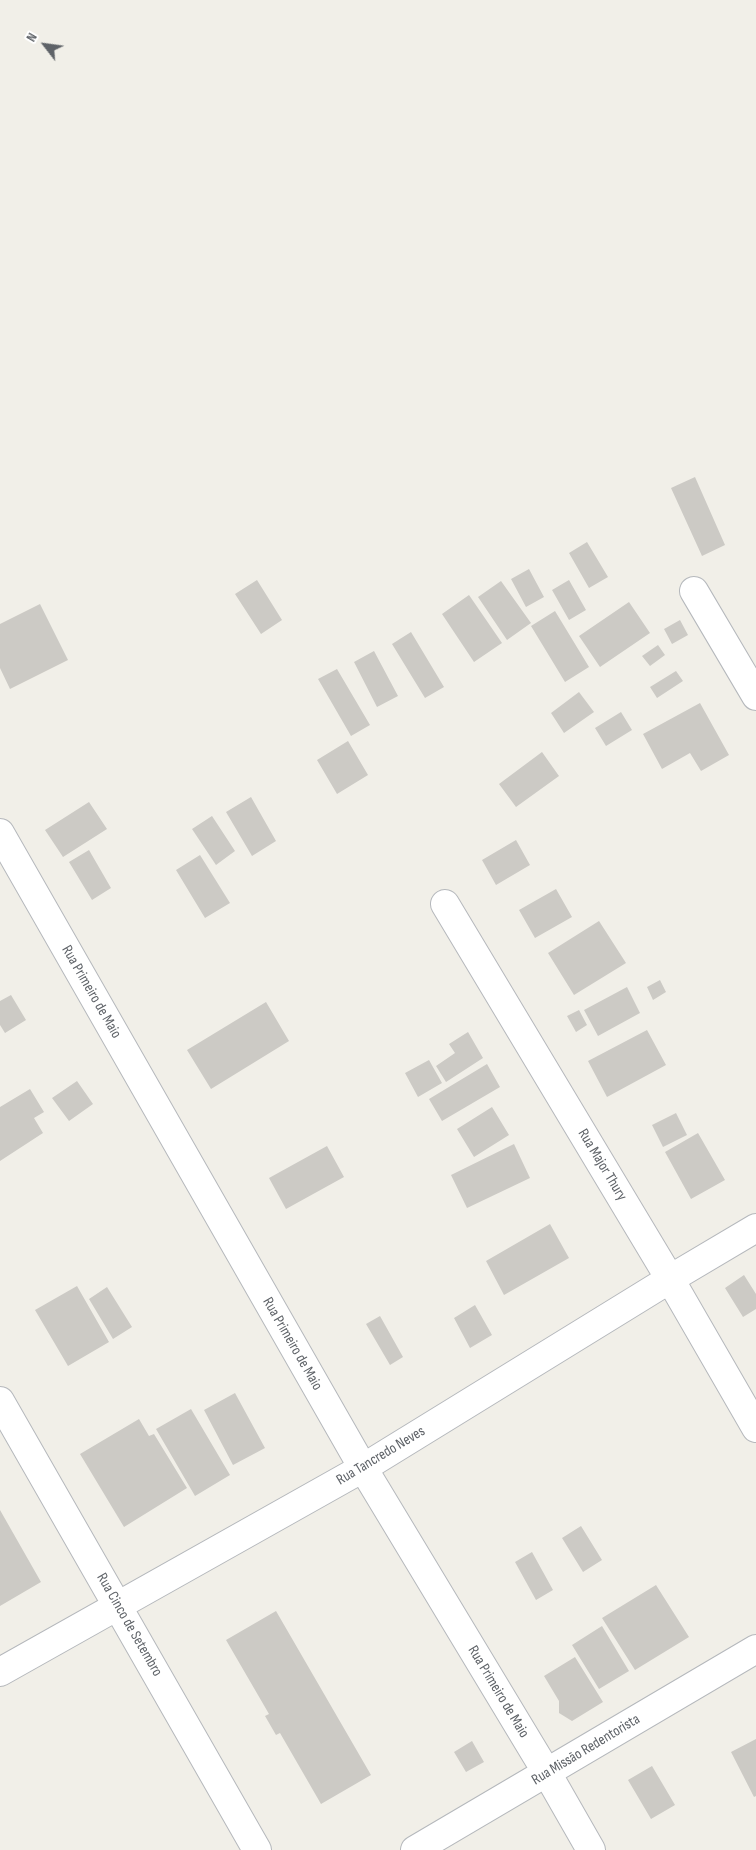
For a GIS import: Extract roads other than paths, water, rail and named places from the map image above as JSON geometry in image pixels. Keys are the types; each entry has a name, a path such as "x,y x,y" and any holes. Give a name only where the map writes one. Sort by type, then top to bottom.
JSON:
{"street":[{"path":"694,591 756,696"},
{"name":"Rua Primeiro de Maio","path":"0,833 363,1468 547,1773 590,1850"},
{"name":"Rua Major Thury","path":"445,904 670,1278 756,1428"},
{"name":"Rua Tancredo Neves","path":"0,1672 363,1468 670,1278 756,1228"},
{"name":"Rua Cinco de Setembro","path":"0,1401 257,1850"},
{"name":"Rua Missão Redentorista","path":"415,1850 756,1649"}]}
